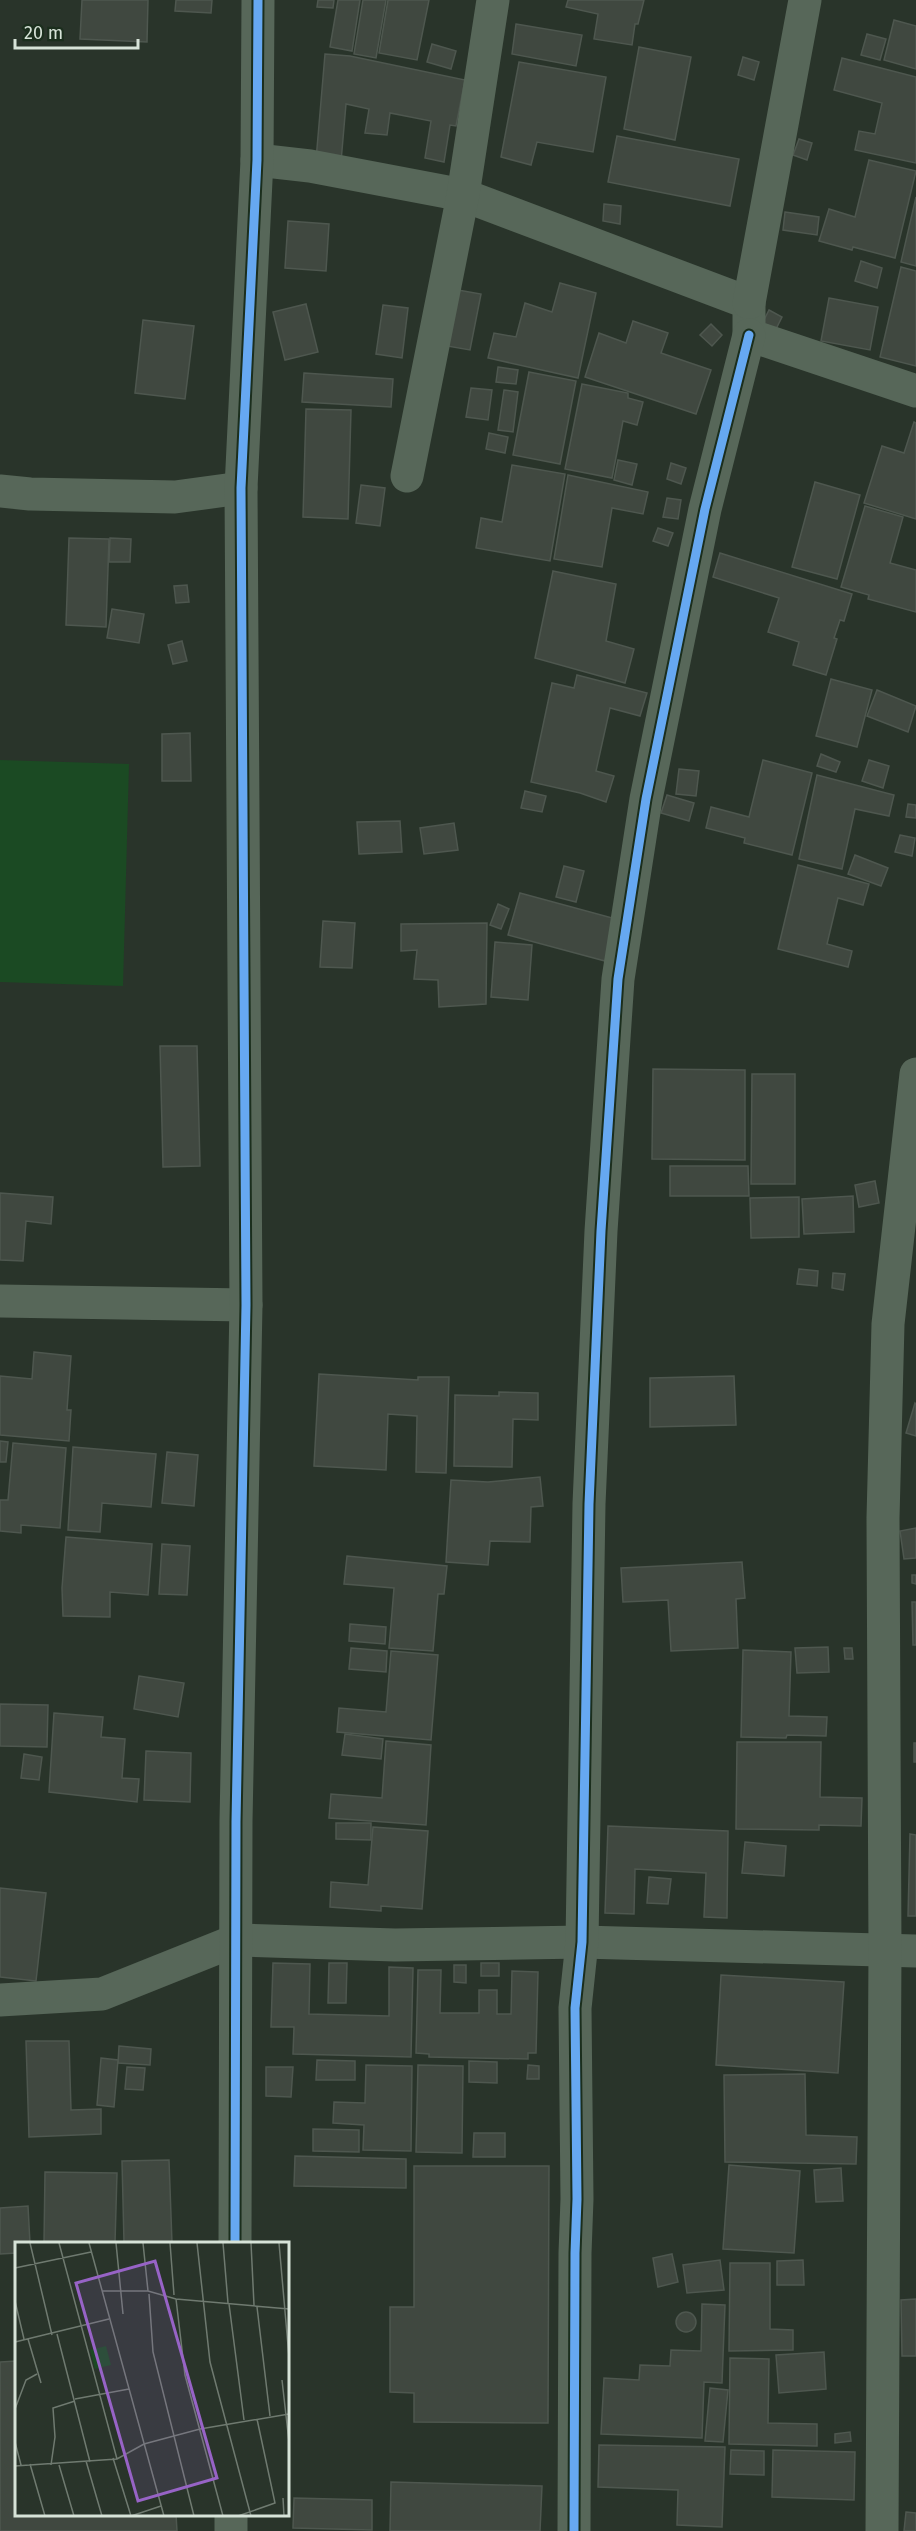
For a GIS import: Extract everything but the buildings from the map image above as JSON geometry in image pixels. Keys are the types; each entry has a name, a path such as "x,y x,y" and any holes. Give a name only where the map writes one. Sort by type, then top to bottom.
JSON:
{"street":[{"path":"235,2242 236,1822 246,1305 241,488 256,160 258,0"},
{"path":"407,476 463,195 493,0"},
{"path":"574,2531 575,2253 578,2199 575,2008 582,1942 589,1504 601,1232 618,979 646,799 705,509 749,319 805,0"},
{"path":"256,160 310,166 463,195 916,391"},
{"path":"0,491 30,494 175,497 241,488"},
{"path":"882,2531 900,1950 883,1518 888,1323 916,1074"},
{"path":"0,1301 246,1305"},
{"path":"0,2000 102,1994 237,1940 395,1945 582,1942 900,1950"}],"green space":[{"path":"0,760 129,764 123,986 0,982"}],"cycle path":[{"path":"235,2242 236,1822 246,1305 241,488 257,160 258,0"},
{"path":"574,2531 577,2199 575,2008 582,1942 589,1504 601,1231 618,979 646,799 705,509 749,335"}]}
